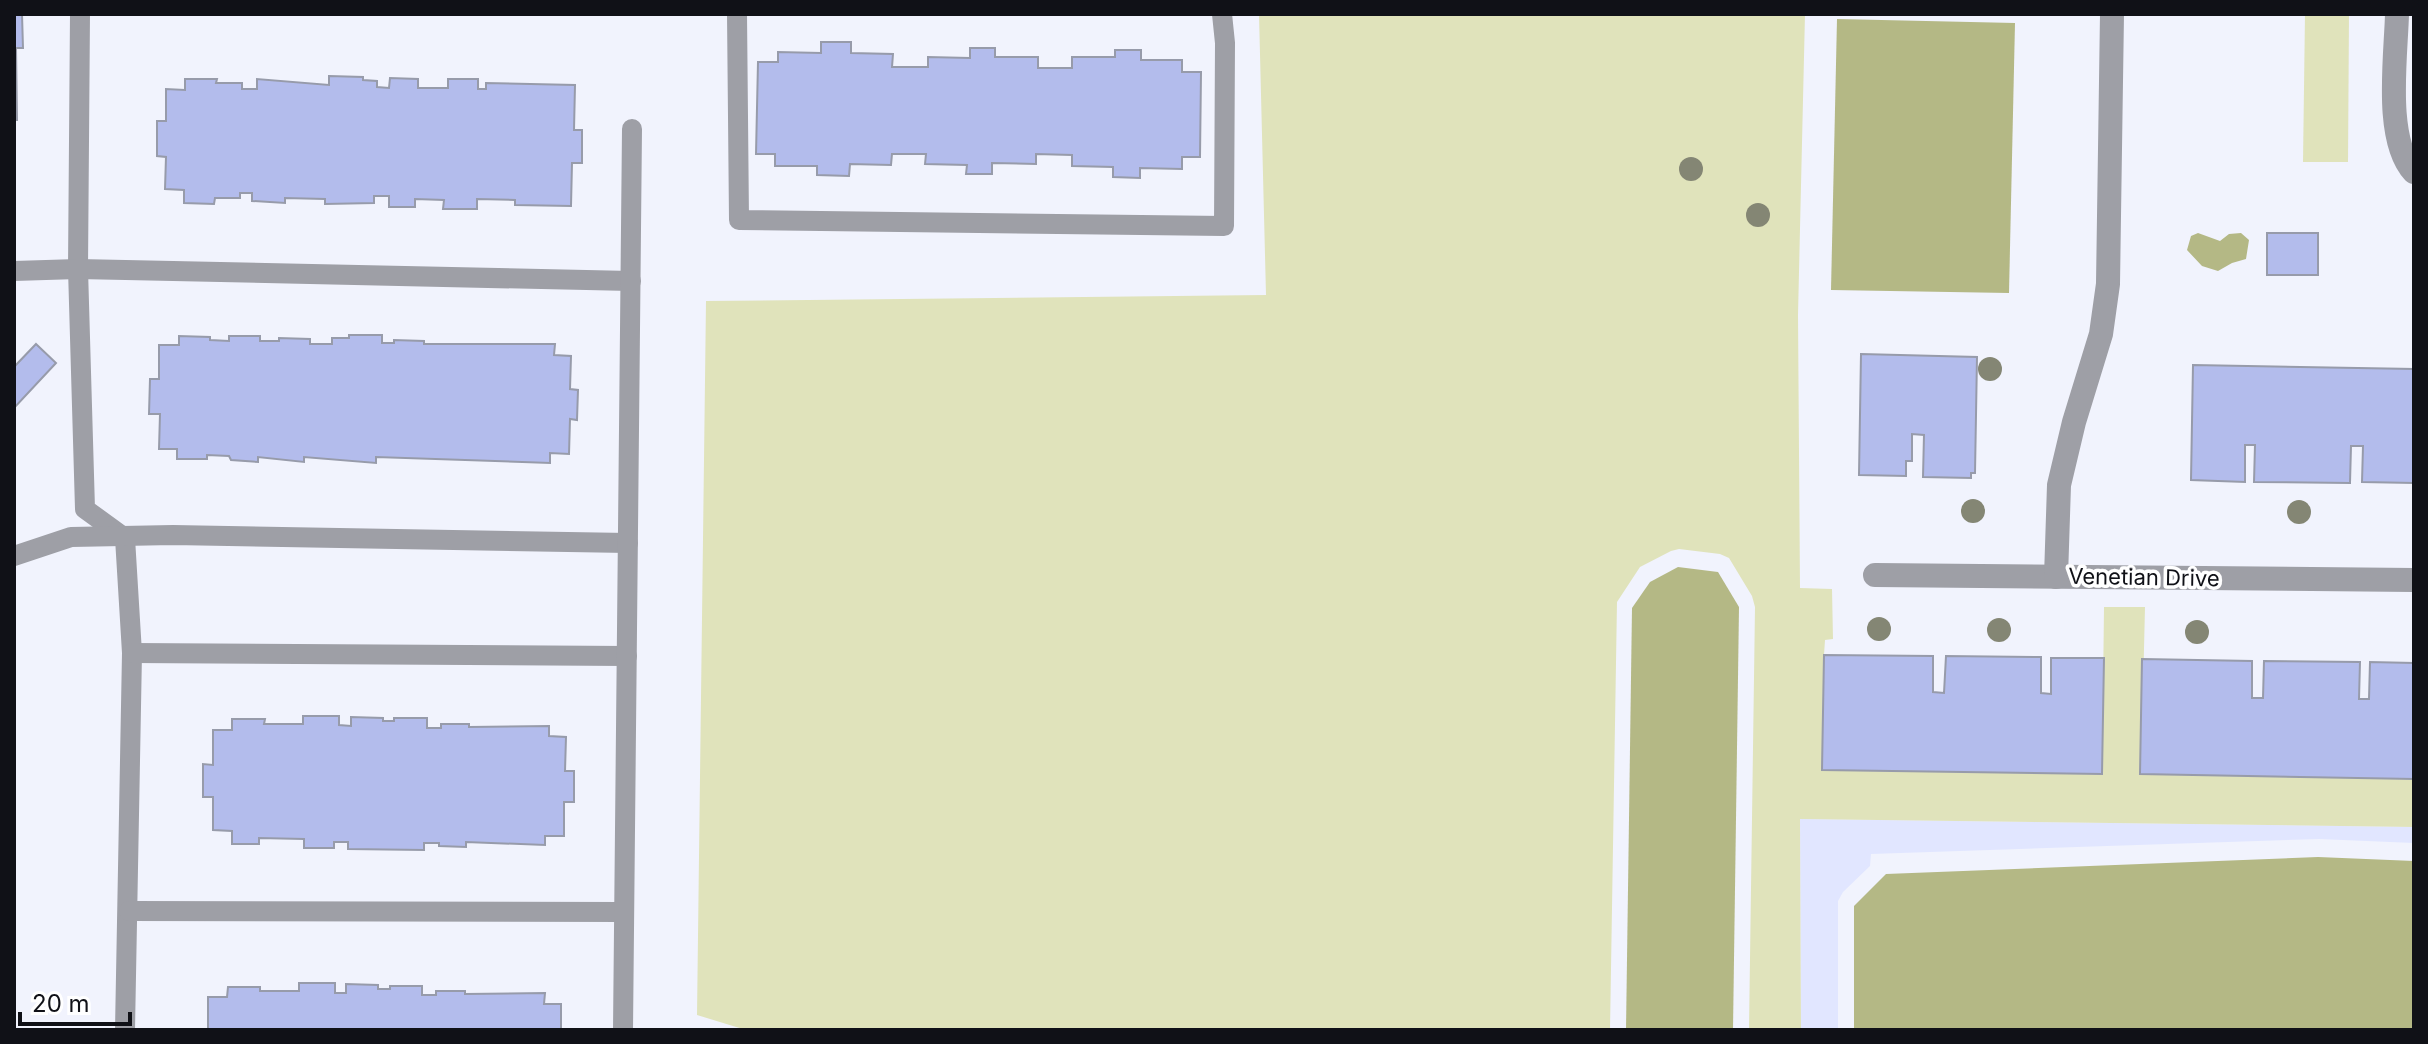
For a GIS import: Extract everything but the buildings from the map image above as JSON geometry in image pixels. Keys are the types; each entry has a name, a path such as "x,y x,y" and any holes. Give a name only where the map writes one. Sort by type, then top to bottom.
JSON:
{"street":[{"path":"2056,577 2059,485 2074,422 2101,334 2108,284 2112,14"},
{"path":"2397,14 2395,109 2399,145 2414,172"},
{"name":"Venetian Drive","path":"1875,575 2414,580"}],"lane":[{"path":"80,14 78,269 85,509 125,538"},
{"path":"737,14 739,220 1224,226 1225,43 1222,14"},
{"path":"623,1030 632,129"},
{"path":"14,271 78,269 631,281"},
{"path":"22,554 71,537 173,535 628,543"},
{"path":"125,538 132,653 125,1030"},
{"path":"132,653 627,656"},
{"path":"129,911 624,912"}],"shaded area":[{"path":"1259,14 1805,14 1798,315 1800,588 1832,589 1833,639 1825,640 1824,655 1822,769 2102,774 2104,607 2145,607 2141,774 2414,779 2414,827 1800,819 1801,1030 1749,1030 1755,607 1752,596 1729,558 1679,549 1640,567 1617,602 1610,1030 746,1030 697,1015 706,301 1266,295"},
{"path":"2305,14 2349,14 2348,162 2303,162"},
{"path":"1837,19 2015,23 2009,293 1831,290"},
{"path":"2198,233 2220,241 2229,234 2241,233 2249,240 2246,259 2218,271 2202,266 2187,250 2191,236"},
{"path":"1678,567 1718,572 1739,607 1733,1030 1626,1030 1632,608 1650,582"},
{"path":"1800,819 2414,827 2414,843 2319,839 1871,854 1870,866 1838,901 1838,1030 1801,1030"},
{"path":"2318,857 2414,861 2414,1030 1854,1030 1854,906 1886,874"}]}
